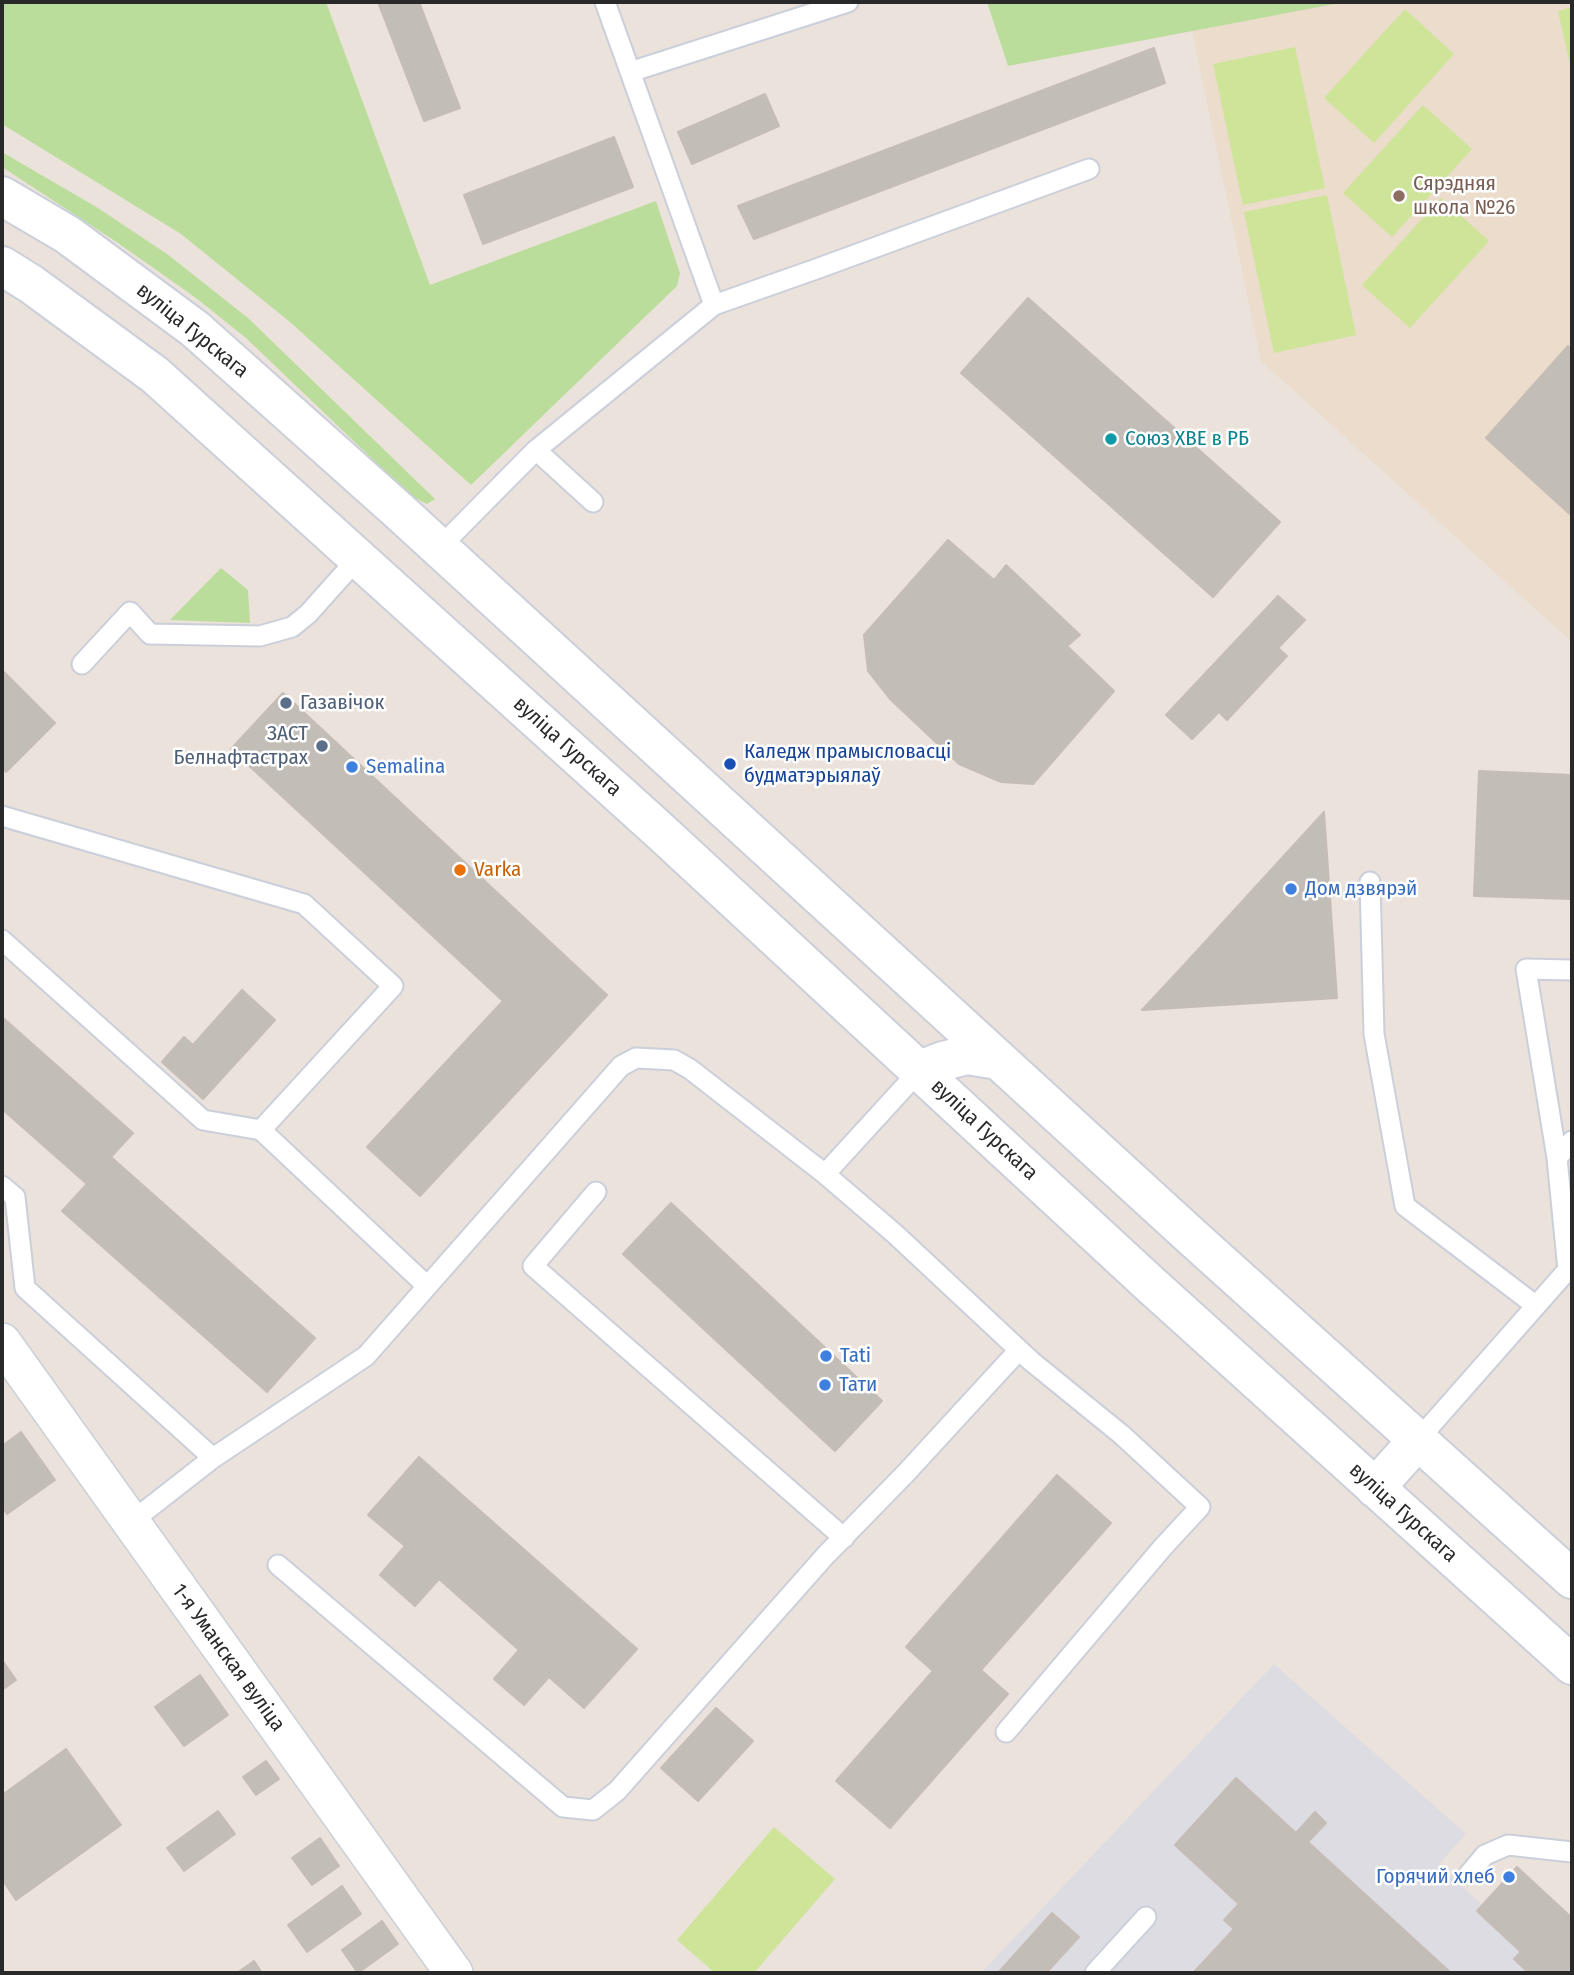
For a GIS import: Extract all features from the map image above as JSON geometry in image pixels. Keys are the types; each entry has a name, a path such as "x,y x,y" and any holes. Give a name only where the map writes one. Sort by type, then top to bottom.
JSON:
{"main road":[{"name":"вуліца Гурскага","path":"2,196 68,235 195,329 400,512 998,1060 1572,1580"},
{"name":"вуліца Гурскага","path":"11,281 155,374 399,593 1150,1284 1572,1665"},
{"path":"359,557 400,512"},
{"path":"399,593 439,548"},
{"path":"920,1070 967,1055 998,1060"},
{"path":"1375,1488 1417,1441"}],"street":[{"name":"1-я Уманская вуліца","path":"2,1342 454,1973"}],"lane":[{"path":"606,2 714,305"},
{"path":"630,72 848,2"},
{"path":"439,548 536,450 714,305 1089,169"},
{"path":"536,450 593,502"},
{"path":"82,664 130,612 150,634 260,636 292,627 308,614 359,557"},
{"path":"2,816 304,904 393,986 261,1130"},
{"path":"1370,882 1374,1034 1405,1206 1535,1305"},
{"path":"2,940 203,1120 261,1130 427,1286"},
{"path":"1417,1441 1570,1268 1557,1158 1526,969 1572,970"},
{"path":"131,1522 213,1458 366,1356 621,1066 636,1058 674,1060 690,1069 825,1174 895,1234 1019,1350 1122,1435 1200,1507 1163,1546 1006,1732"},
{"path":"825,1174 920,1070"},
{"path":"1557,1158 1572,1140"},
{"path":"2,1186 15,1197 25,1289 213,1458"},
{"path":"596,1192 533,1266 844,1538"},
{"path":"278,1564 563,1807 593,1810 617,1791 825,1556 1019,1350"},
{"path":"1469,1874 1485,1855 1508,1845 1572,1852"},
{"path":"1095,1973 1146,1917"}],"shaded area":[{"name":"Сярэдняя школа №26","path":"1330,2 1572,2 1572,642 1261,361 1192,31"},
{"path":"1274,1664 1466,1834 1439,1864 1482,1905 1517,1867 1572,1918 1572,1973 981,1973"}],"green space":[{"path":"2,2 326,2 430,285 656,201 680,273 677,286 471,485 290,322 181,234 2,124"},
{"path":"987,2 1345,2 1008,66"},
{"path":"1572,7 1572,74 1558,11"},
{"path":"1405,9 1454,54 1374,143 1324,98"},
{"path":"1295,47 1325,188 1243,205 1213,64"},
{"path":"1423,105 1472,149 1392,237 1343,193"},
{"path":"2,152 98,208 167,254 248,318 435,499 427,504 411,496 246,338 196,298 118,243 2,167"},
{"path":"1327,195 1356,335 1274,353 1244,212"},
{"path":"1441,198 1489,241 1410,328 1362,285"},
{"path":"221,568 248,590 250,623 170,620"},
{"path":"774,1827 835,1879 754,1973 715,1973 677,1940"}],"building":[{"path":"378,2 419,2 460,108 424,121"},
{"path":"1154,48 1165,83 754,239 738,206"},
{"path":"765,94 779,126 692,164 678,132"},
{"path":"614,137 633,187 483,244 464,195"},
{"name":"Союз ХВЕ в РБ","path":"1028,298 1280,522 1213,597 961,373"},
{"path":"1568,346 1572,350 1572,516 1486,438"},
{"path":"948,540 994,580 1006,565 1080,635 1067,646 1114,691 1033,784 1001,782 959,764 890,699 868,671 864,635"},
{"path":"1278,596 1305,620 1278,648 1287,656 1227,720 1219,712 1192,739 1166,715"},
{"path":"2,670 55,723 6,772 2,768"},
{"path":"283,693 607,995 420,1196 367,1147 503,1001 231,749"},
{"path":"1479,771 1572,775 1572,899 1474,896"},
{"name":"Дом дзвярэй","path":"1324,812 1337,998 1142,1010 1184,965"},
{"path":"242,990 275,1020 203,1099 162,1062 184,1037 193,1045"},
{"path":"2,1017 133,1133 111,1157 315,1338 267,1392 62,1211 87,1184 2,1109"},
{"path":"671,1203 882,1401 835,1451 623,1254"},
{"path":"21,1432 55,1480 7,1514 2,1506 2,1446"},
{"path":"419,1457 637,1649 584,1708 549,1677 524,1705 494,1679 519,1650 439,1579 415,1606 380,1575 405,1546 368,1515"},
{"path":"1057,1475 1111,1523 981,1670 1008,1694 890,1828 836,1781 933,1671 906,1647"},
{"path":"2,1660 16,1680 2,1690"},
{"path":"200,1675 228,1715 184,1746 155,1707"},
{"path":"716,1708 753,1741 698,1801 661,1768"},
{"path":"66,1749 121,1825 16,1900 2,1879 2,1795"},
{"path":"266,1761 279,1779 256,1795 243,1777"},
{"path":"1236,1778 1296,1833 1315,1812 1326,1823 1308,1842 1451,1973 1193,1973 1234,1929 1224,1920 1239,1904 1175,1845"},
{"path":"218,1811 235,1834 184,1871 167,1848"},
{"path":"320,1838 339,1866 312,1885 292,1858"},
{"path":"1517,1867 1572,1918 1572,1973 1529,1973 1514,1959 1521,1952 1477,1911"},
{"path":"342,1886 361,1914 307,1952 288,1925"},
{"path":"1052,1913 1079,1937 1046,1973 998,1973"},
{"path":"382,1921 398,1944 358,1973 342,1950"},
{"path":"254,1961 262,1973 237,1973"}],"place":[{"name":"Сярэдняя школа №26","path":"1399,196"},
{"name":"Союз ХВЕ в РБ","path":"1111,439"},
{"name":"Газавічок","path":"286,703"},
{"name":"ЗАСТ Белнафтастрах","path":"322,746"},
{"name":"Каледж прамысловасці будматэрыялаў","path":"730,764"},
{"name":"Semalina","path":"352,767"},
{"name":"Varka","path":"460,870"},
{"name":"Дом дзвярэй","path":"1291,889"},
{"name":"Tati","path":"826,1356"},
{"name":"Тати","path":"825,1385"},
{"name":"Горячий хлеб","path":"1509,1877"}]}
